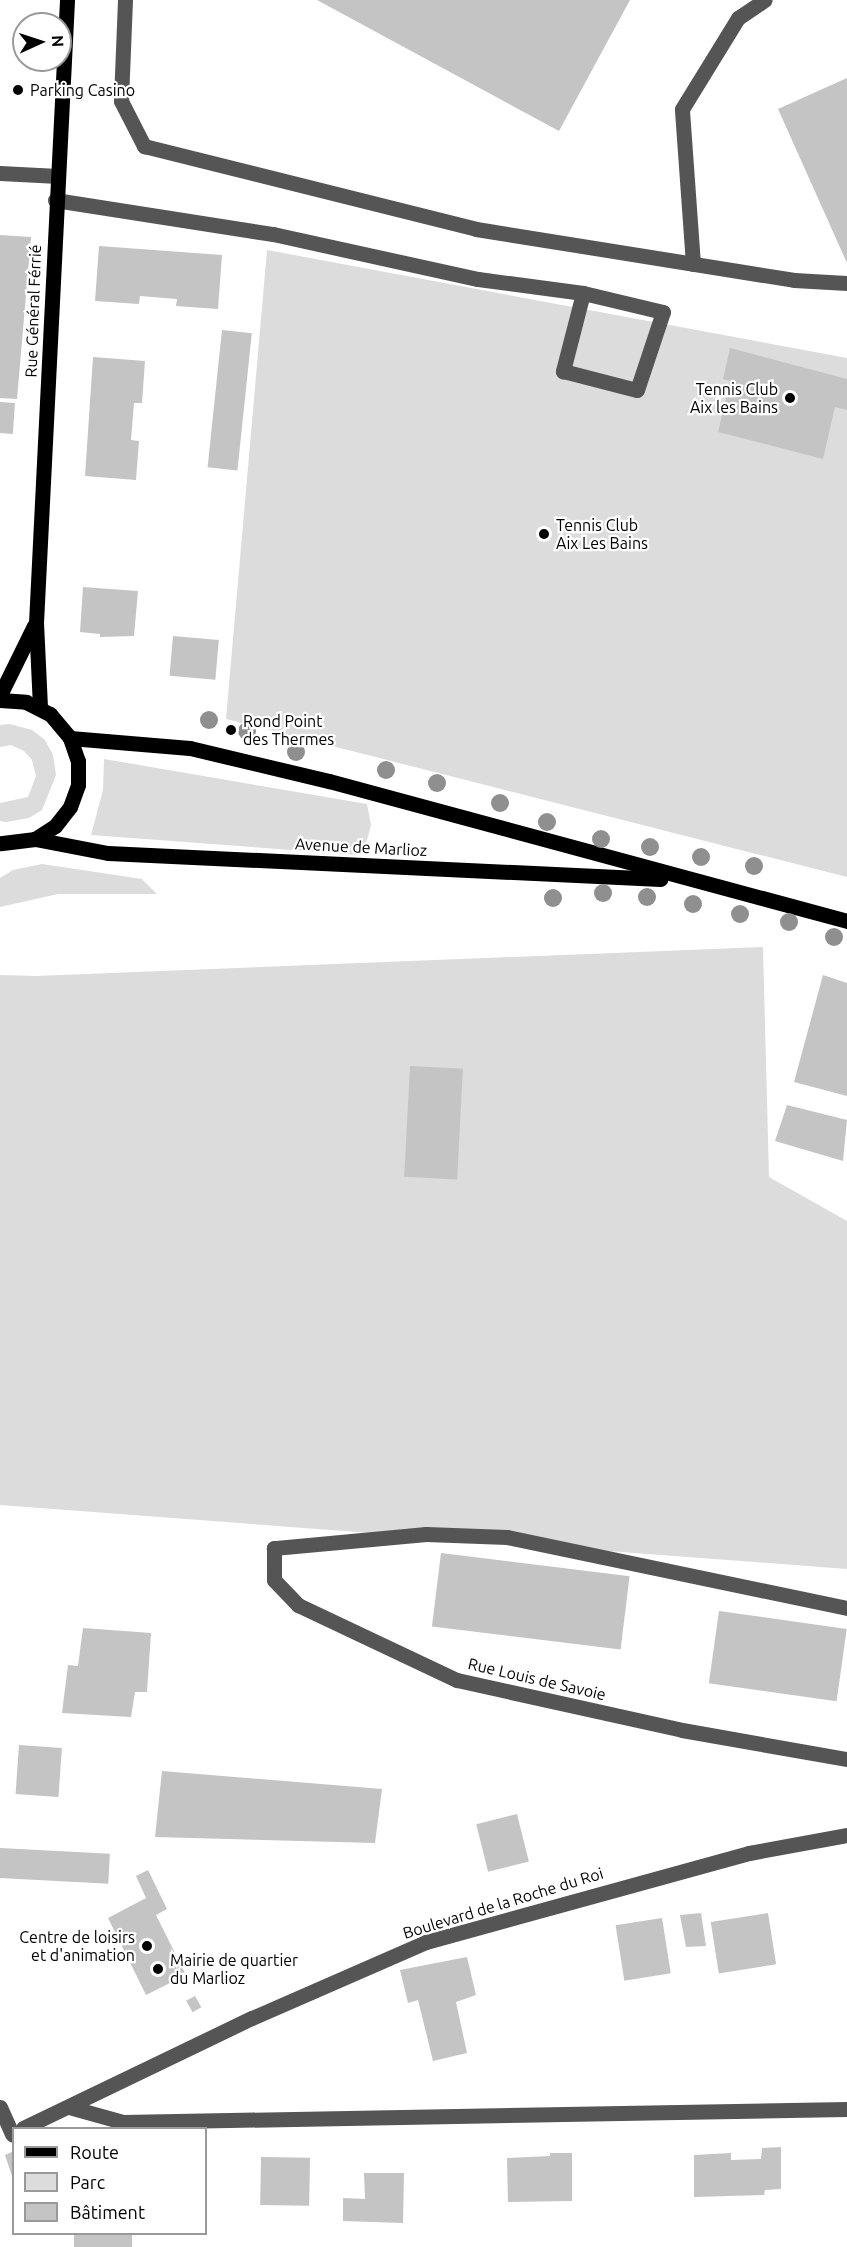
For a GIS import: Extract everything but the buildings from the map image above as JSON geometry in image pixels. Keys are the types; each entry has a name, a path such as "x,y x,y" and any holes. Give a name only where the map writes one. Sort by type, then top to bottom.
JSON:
{"main road":[{"name":"Rue Général Férrié","path":"40,707 36,623 55,200 67,0"},
{"name":"Rue Général Férrié","path":"0,695 36,623"},
{"path":"0,700 26,702 40,707 62,725 70,738 78,761 78,785 70,807 55,826 35,839 0,843"},
{"name":"Avenue de Marlioz","path":"70,738 190,748 329,781 686,880 847,921"},
{"name":"Avenue de Marlioz","path":"35,839 108,853 686,880"}],"street":[{"path":"125,0 121,101 144,146 476,229 794,280 847,283"},
{"path":"693,264 682,109 738,18 765,0"},
{"path":"0,173 58,176"},
{"path":"55,200 273,234 478,279 583,293 663,312 637,390 563,371 583,293"},
{"name":"Rue Louis de Savoie","path":"847,1608 507,1537 426,1534 274,1548 274,1580 298,1605 457,1680 682,1730 847,1759"},
{"name":"Boulevard de la Roche du Roi","path":"27,2127 252,2018 426,1942 749,1852 847,1835"},
{"path":"0,2107 12,2134"},
{"path":"69,2107 123,2122 847,2109"}],"green space":[{"name":"Tennis Club Aix Les Bains","path":"267,250 847,358 847,877 226,719"},
{"path":"10,724 32,730 45,740 53,755 56,775 42,810 29,818 6,822 0,821 0,803 28,797 36,776 32,760 24,751 11,745 0,747 0,725"},
{"path":"104,759 367,804 371,825 367,840 359,855 91,835 103,790"},
{"path":"42,864 142,879 157,894 58,894 0,907 0,878 13,870"},
{"path":"763,947 769,1177 847,1221 847,1569 0,1505 0,975 36,976"}],"place":[{"name":"Parking Casino","path":"18,90"},
{"name":"Tennis Club Aix les Bains","path":"790,398"},
{"name":"Tennis Club Aix Les Bains","path":"544,534"},
{"name":"Rond Point des Thermes","path":"231,730"},
{"name":"Centre de loisirs et d'animation","path":"147,1946"},
{"name":"Mairie de quartier du Marlioz","path":"158,1969"}]}
